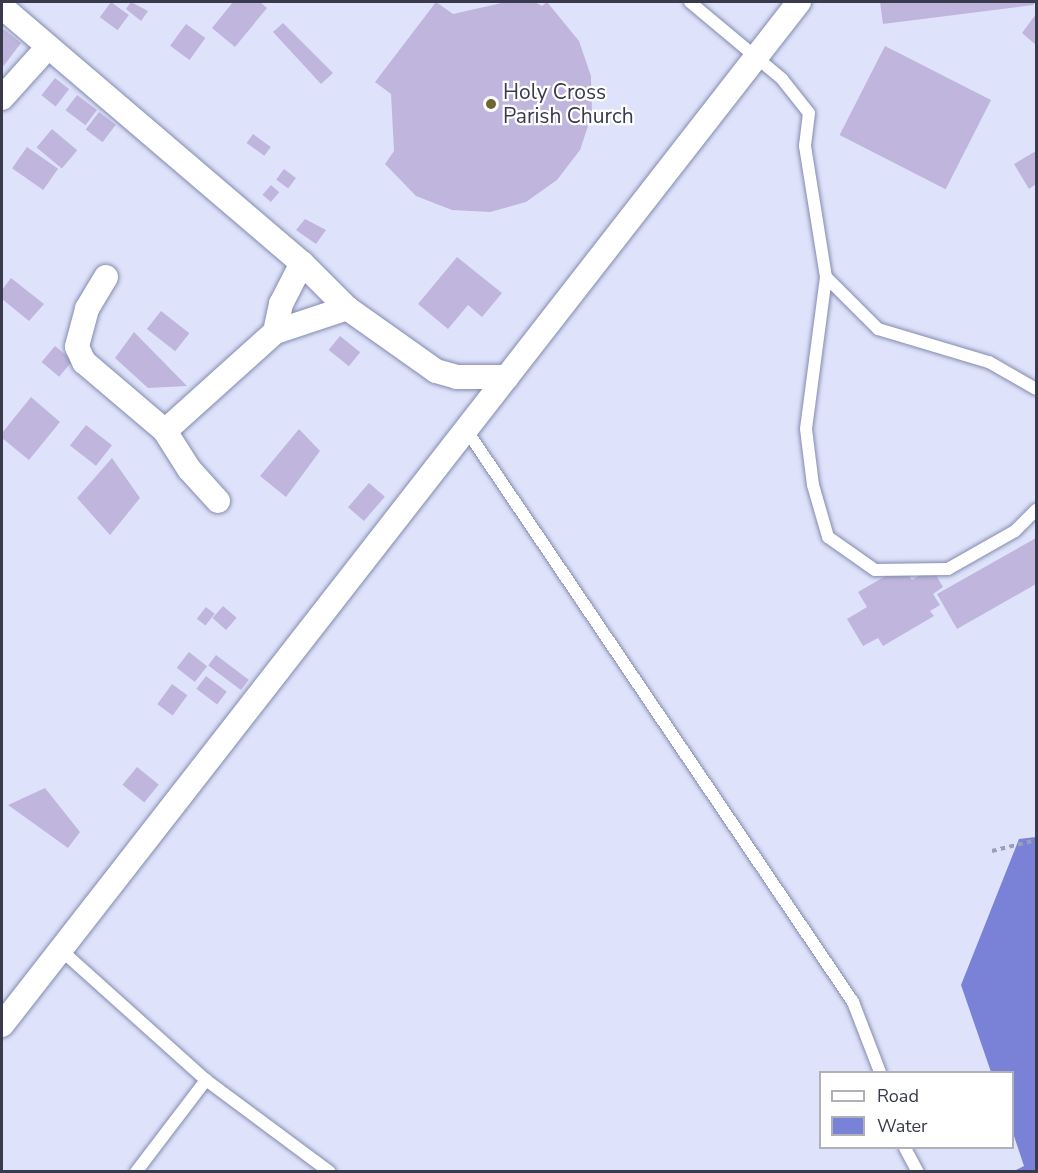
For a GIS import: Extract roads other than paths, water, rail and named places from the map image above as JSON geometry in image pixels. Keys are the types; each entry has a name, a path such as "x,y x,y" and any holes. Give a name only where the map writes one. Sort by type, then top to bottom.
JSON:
{"street":[{"path":"2,1025 799,2"},
{"path":"2,8 302,263 347,308 436,371 457,377 507,377"},
{"path":"2,98 48,47"},
{"path":"275,332 285,294 302,263"},
{"path":"106,277 87,309 77,347 84,362 165,431 184,462 218,501"},
{"path":"165,431 275,332 347,308"}],"lane":[{"path":"690,2 782,79 809,113 805,146 826,277 806,429 813,485 828,537 875,570 948,569 1015,531 1036,510"},
{"path":"826,277 878,329 989,362 1036,389"},
{"path":"467,431 853,1002 880,1071"},
{"path":"61,950 206,1080 330,1172"},
{"path":"136,1172 206,1080"},
{"path":"905,1149 918,1172"}],"water":[{"path":"1036,837 1036,1171 1014,1171 1024,1166 1014,1136 1014,1071 991,1071 961,985 1019,839"}],"place":[{"name":"Holy Cross Parish Church","path":"491,104"}]}
